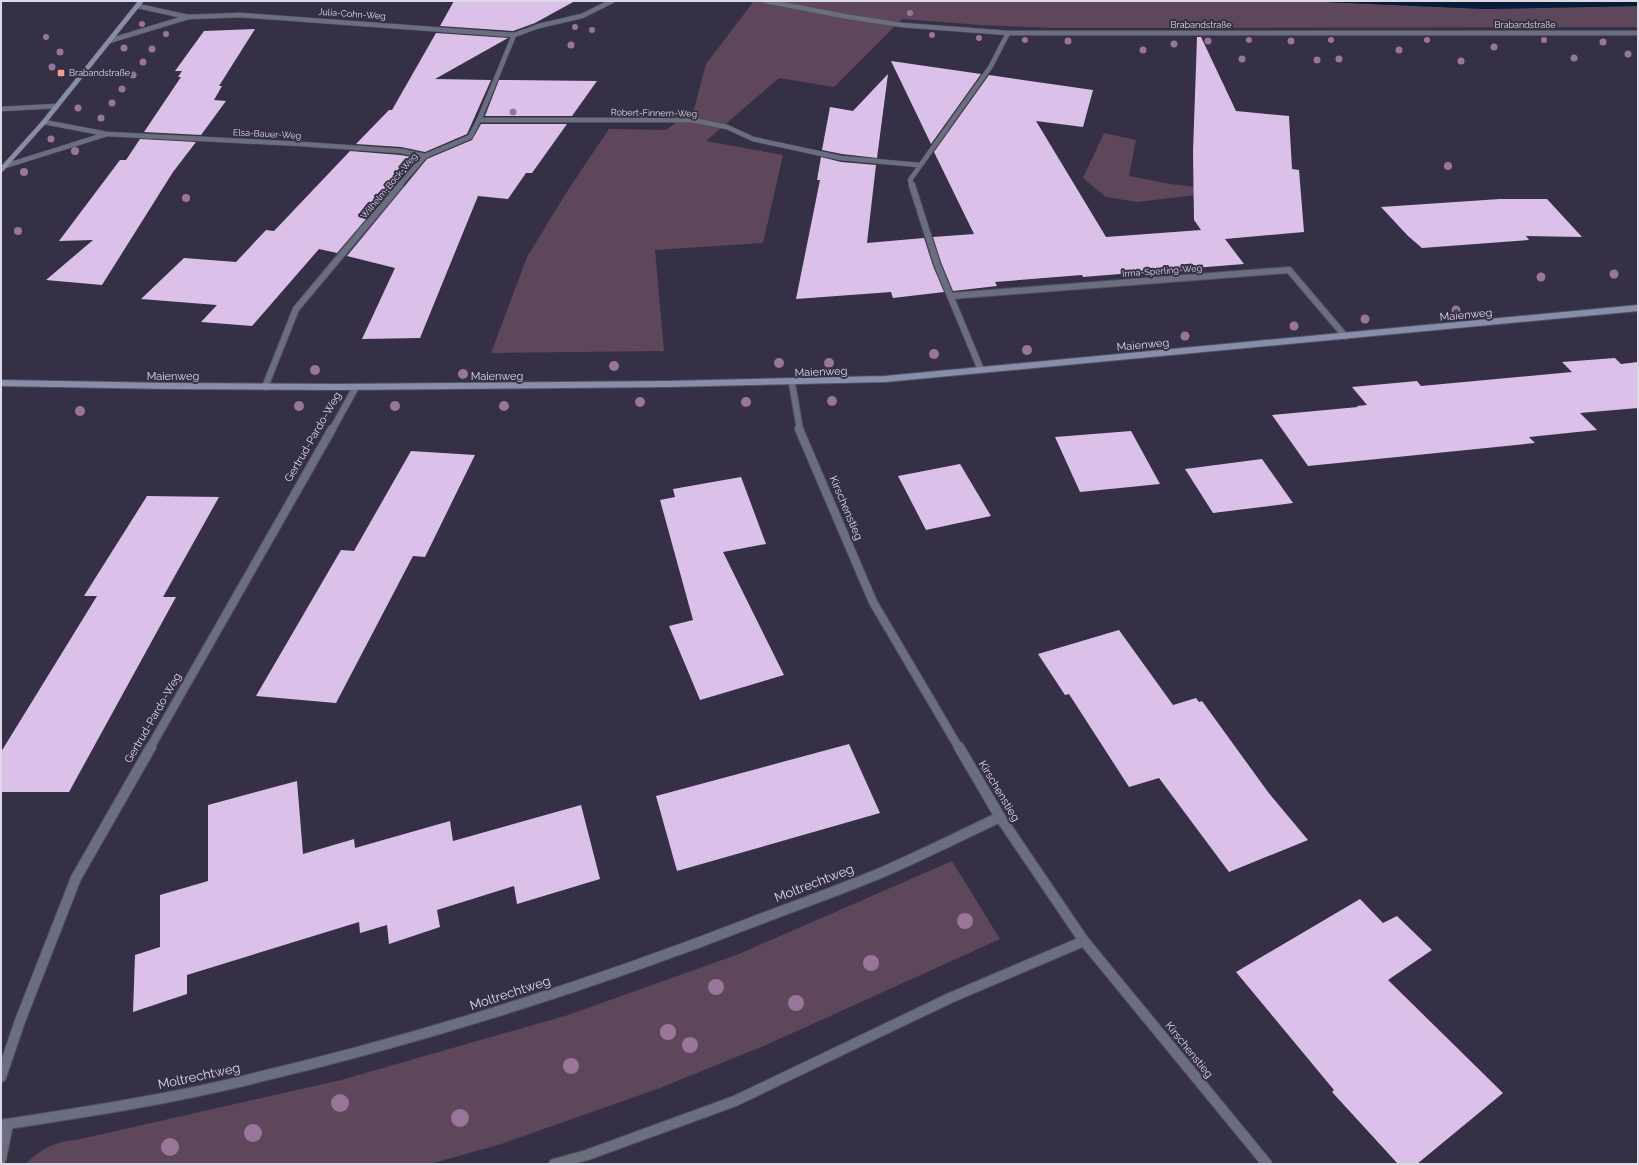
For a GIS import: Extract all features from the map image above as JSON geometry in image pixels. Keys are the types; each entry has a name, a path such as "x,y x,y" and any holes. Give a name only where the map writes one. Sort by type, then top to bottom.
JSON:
{"street":[{"path":"3,168 44,122 141,1"},
{"path":"514,35 539,26 582,16 612,1"},
{"name":"Brabandstraße","path":"766,1 902,25 1008,33 1638,33"},
{"name":"Julia-Cohn-Weg","path":"138,6 188,18"},
{"name":"Julia-Cohn-Weg","path":"109,41 188,18 262,15 514,35"},
{"path":"981,370 937,264 910,180 992,66 1008,33"},
{"name":"Wilhelm-Bock-Weg","path":"265,387 296,309 425,156 470,137 479,120 514,35"},
{"path":"1,108 57,106"},
{"name":"Robert-Finnern-Weg","path":"479,120 692,120 708,122 754,139 842,158 919,166"},
{"name":"Elsa-Bauer-Weg","path":"44,122 107,134 316,145 401,151 425,156"},
{"name":"Elsa-Bauer-Weg","path":"3,168 107,134"},
{"name":"Irma-Sperling-Weg","path":"951,296 1289,270 1344,336"},
{"name":"Maienweg","path":"1,383 85,386 356,387 792,383 885,379 1638,308"},
{"name":"Kirschenstieg","path":"792,383 798,426 873,602 1000,817 1084,941 1267,1164"},
{"name":"Gertrud-Pardo-Weg","path":"1,1077 20,1021 76,878 356,387"},
{"name":"Moltrechtweg","path":"1,1159 4,1125 116,1107 253,1079 378,1047 463,1023 575,987 681,950 885,871 1000,817"},
{"path":"554,1164 587,1155 735,1101 950,998 1084,941"}],"shaded area":[{"path":"754,1 1303,1 1485,9 1638,6 1638,27 1055,28 980,25 902,19 834,87 779,78 706,141 783,155 763,243 655,250 664,351 491,353 527,257 568,190 609,129 666,130 694,109 706,64"},
{"path":"1104,133 1136,140 1129,176 1170,184 1196,187 1196,195 1137,202 1106,197 1083,178"},
{"path":"952,861 1000,939 766,1045 660,1088 501,1144 430,1164 26,1164 43,1150 61,1142 76,1140 341,1080 568,1015 739,954"}],"water":[{"path":"1303,1 1638,1 1638,6 1485,9"}],"building":[{"path":"454,1 575,1 535,23 513,31 440,26"},
{"path":"255,29 219,86 222,86 214,100 226,101 201,135 144,132 181,77 178,77 182,71 175,71 204,31"},
{"path":"436,33 508,38 435,79 491,80 467,134 425,152 401,147 356,144 389,110 392,110"},
{"path":"1197,37 1201,37 1236,111 1289,116 1292,169 1299,170 1304,232 1225,239 1244,264 1083,277 1082,275 995,282 997,286 953,291 933,237 974,234 934,152 989,75 1093,90 1083,127 1036,121 1106,237 1201,230 1194,220 1193,152"},
{"path":"891,61 981,74 931,144"},
{"path":"888,74 877,158 822,150 830,107 853,111"},
{"path":"499,80 597,81 572,116 485,116"},
{"path":"481,124 567,124 532,173 526,173 508,199 478,196 420,338 362,339 395,268 347,256 427,159 472,140"},
{"path":"140,139 196,142 173,172 102,285 46,280 93,240 59,241 120,160 126,160"},
{"path":"350,151 418,158 337,253 319,249 252,326 201,322 217,305 141,299 184,258 236,262 266,230 274,231"},
{"path":"821,157 841,162 876,165 867,243 924,238 933,266 944,292 893,298 891,292 796,299 820,180 817,180"},
{"path":"1500,199 1547,199 1582,237 1526,236 1529,240 1422,248 1408,236 1381,207"},
{"path":"1615,358 1621,364 1638,362 1638,408 1580,413 1597,430 1529,437 1535,443 1308,466 1272,415 1367,405 1352,387 1417,381 1421,386 1572,372 1562,362"},
{"path":"1131,431 1160,484 1080,492 1055,437"},
{"path":"411,451 475,455 425,557 413,556 336,703 256,696 341,550 354,551"},
{"path":"1262,459 1293,503 1213,513 1185,469"},
{"path":"960,464 991,516 926,530 898,476"},
{"path":"741,477 766,544 723,552 784,675 700,700 669,626 693,620 660,500 675,497 673,489"},
{"path":"147,496 219,497 163,597 176,597 69,792 1,792 1,752 97,596 84,596"},
{"path":"1119,630 1173,705 1196,698 1199,702 1202,701 1268,792 1308,840 1229,872 1159,778 1129,787 1069,694 1065,695 1038,654"},
{"path":"849,744 880,813 677,871 656,796"},
{"path":"297,781 303,854 354,839 355,848 450,821 453,841 581,805 600,879 517,904 514,886 437,910 440,927 389,944 387,925 360,933 359,922 187,975 187,994 133,1012 135,955 160,947 160,895 208,881 208,805"},
{"path":"1360,899 1383,923 1397,916 1432,950 1388,980 1503,1093 1417,1164 1398,1164 1332,1092 1334,1090 1236,972"}],"place":[{"name":"Brabandstraße","path":"61,73"}]}
